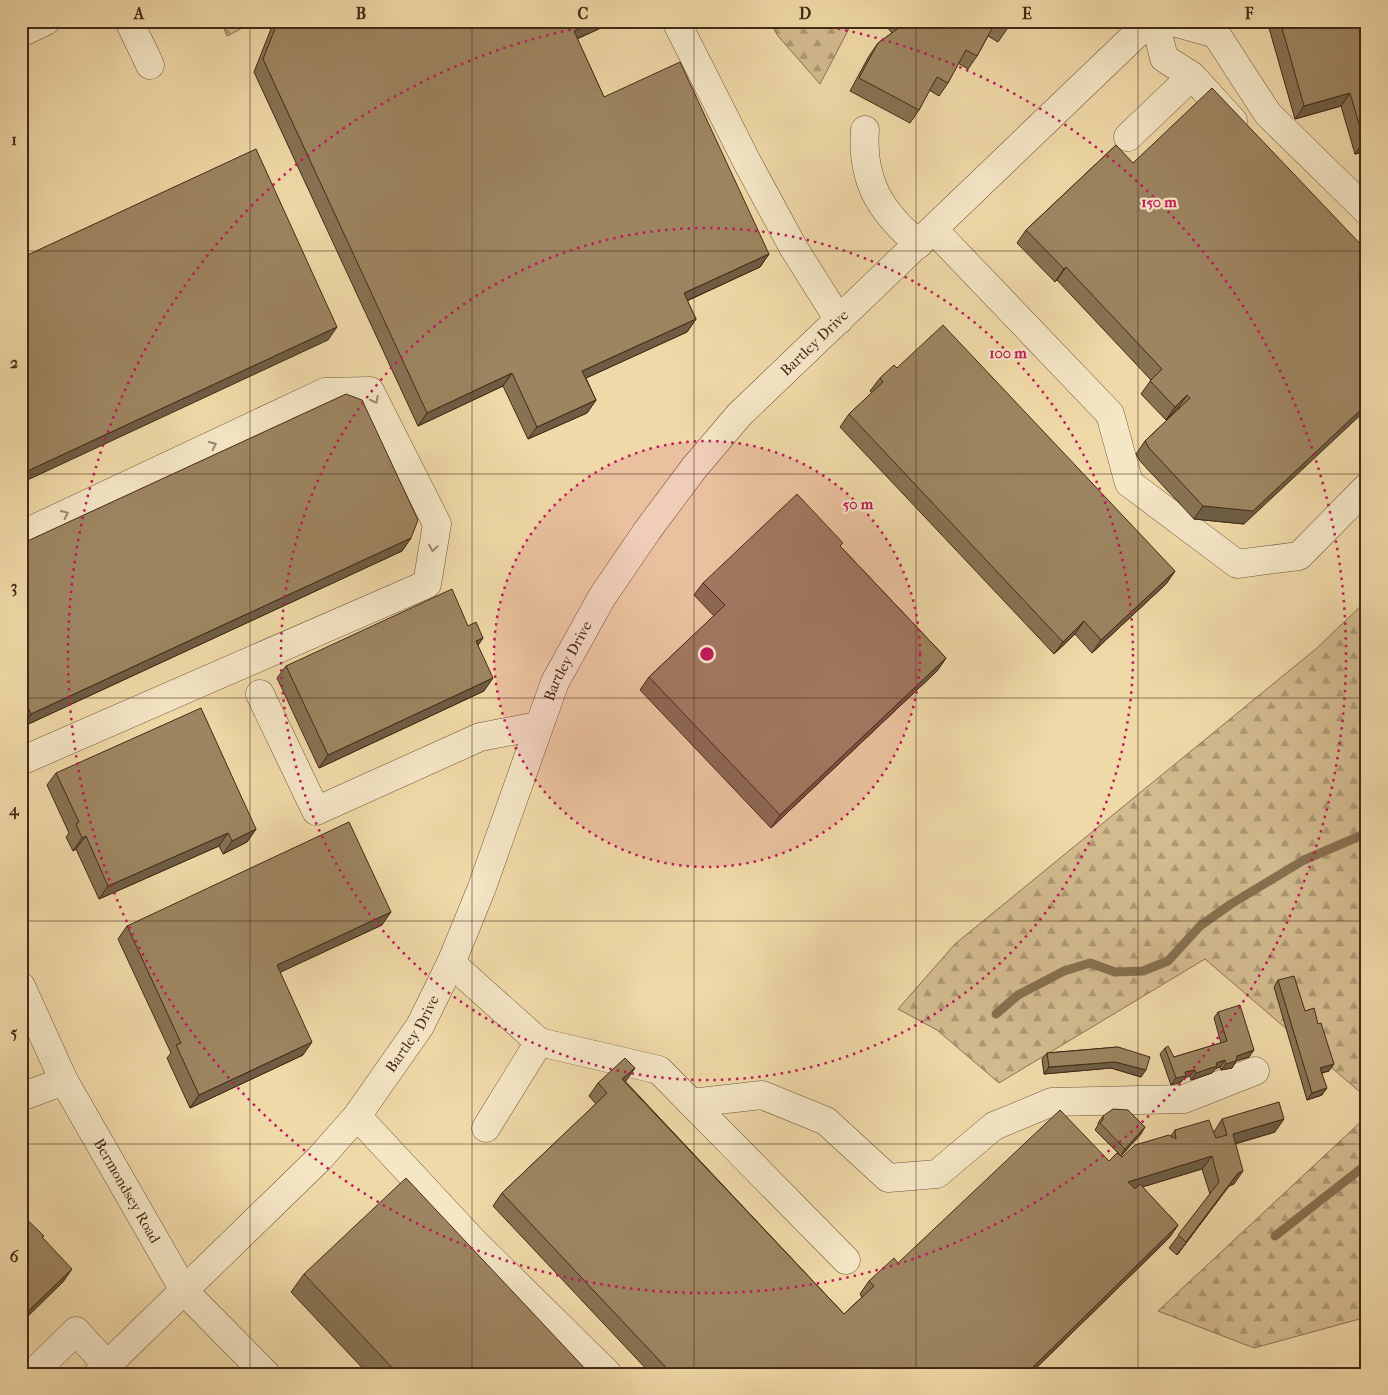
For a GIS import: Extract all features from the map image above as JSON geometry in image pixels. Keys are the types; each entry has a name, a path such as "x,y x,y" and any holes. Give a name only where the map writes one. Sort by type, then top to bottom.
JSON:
{"street":[{"path":"21,33 46,21"},
{"path":"129,21 150,65"},
{"path":"676,21 750,169 793,247 839,320"},
{"name":"Bartley Drive","path":"103,1370 185,1292 319,1159 357,1116 420,1026 451,963 481,890 538,726 556,682 602,597 647,531 694,468 739,415 927,237 1150,21"},
{"path":"1155,21 1164,58 1192,76 1254,142"},
{"path":"1170,21 1216,34 1268,114 1367,211"},
{"path":"1128,137 1192,76"},
{"path":"865,130 864,159 878,199 900,228 927,237 1110,414 1129,483 1237,564 1298,556 1367,487"},
{"path":"21,534 325,392 370,391 437,524 427,584 21,761"},
{"path":"260,694 316,811 480,737 538,726"},
{"path":"451,963 539,1042 658,1070 846,1260"},
{"name":"Bermondsey Road","path":"25,1004 64,1081 185,1292 266,1374"},
{"path":"486,1128 539,1042"},
{"path":"691,1103 762,1095 826,1121 888,1178 937,1174 994,1126 1052,1102 1184,1099 1255,1071"},
{"path":"21,1097 64,1081"},
{"path":"357,1116 476,1244 608,1374"},
{"path":"32,1374 76,1332 103,1370"}],"green space":[{"path":"221,21 256,21 227,36"},
{"path":"769,21 853,21 820,84 778,36"},
{"path":"1367,600 1367,1098 1205,959 999,1083 937,1030 898,1009 955,944 1317,648"},
{"path":"1367,1116 1367,1317 1254,1348 1158,1311"}],"building":[{"path":"278,21 596,21 574,31 604,97 680,62 769,254 684,293 696,319 582,371 596,400 537,427 512,373 427,413 263,59"},
{"path":"901,21 1011,21 1007,29 995,23 977,56 966,50 948,83 937,77 919,110 859,78 878,43 904,24"},
{"path":"1280,21 1367,21 1367,141 1364,141 1350,93 1304,106"},
{"path":"1212,88 1367,251 1367,404 1253,511 1203,506 1149,448 1145,441 1190,398 1187,395 1175,407 1150,381 1162,369 1066,267 1064,269 1026,230 1116,145 1133,163"},
{"path":"256,149 337,327 21,474 21,258"},
{"path":"943,325 1175,571 1101,640 1084,621 1063,642 849,414 883,382 880,378 894,365 897,368"},
{"path":"346,394 362,400 418,520 411,538 31,714 21,692 21,544"},
{"path":"797,494 843,543 840,546 946,658 780,815 649,677 725,605 703,583"},
{"path":"452,589 468,626 476,622 483,638 476,641 493,678 328,755 286,666"},
{"path":"201,708 256,829 232,841 228,833 108,886 86,836 82,838 76,824 79,822 56,773"},
{"path":"349,822 391,912 277,965 312,1042 199,1095 176,1045 181,1043 127,926"},
{"path":"1294,976 1305,1011 1314,1008 1318,1024 1321,1023 1334,1064 1320,1068 1327,1088 1312,1093 1278,980"},
{"path":"1240,1005 1254,1050 1237,1056 1236,1061 1226,1064 1225,1060 1216,1063 1217,1066 1196,1073 1195,1070 1185,1072 1186,1076 1176,1078 1165,1048 1168,1046 1174,1057 1227,1041 1218,1012"},
{"path":"1118,1047 1150,1057 1146,1070 1115,1062 1049,1067 1047,1053"},
{"path":"625,1058 635,1068 622,1079 844,1314 874,1286 869,1281 894,1258 898,1263 1060,1110 1109,1161 1117,1153 1122,1157 1135,1145 1169,1135 1176,1139 1175,1130 1209,1120 1216,1138 1227,1135 1222,1119 1279,1102 1284,1119 1233,1134 1243,1171 1238,1173 1186,1242 1178,1235 1219,1182 1212,1156 1128,1182 1135,1189 1140,1184 1178,1225 1026,1374 672,1374 502,1193 607,1093 598,1083"},
{"path":"1113,1109 1128,1110 1145,1127 1125,1149 1100,1123 1103,1120 1103,1116"},
{"path":"406,1178 590,1374 398,1374 304,1274"},
{"path":"21,1214 44,1236 42,1237 72,1269 21,1318"}],"waterway":[{"path":"996,1014 1018,995 1064,971 1090,963 1115,972 1143,971 1168,961 1200,926 1231,904 1304,860 1367,833"},
{"path":"1275,1236 1367,1164"}]}
